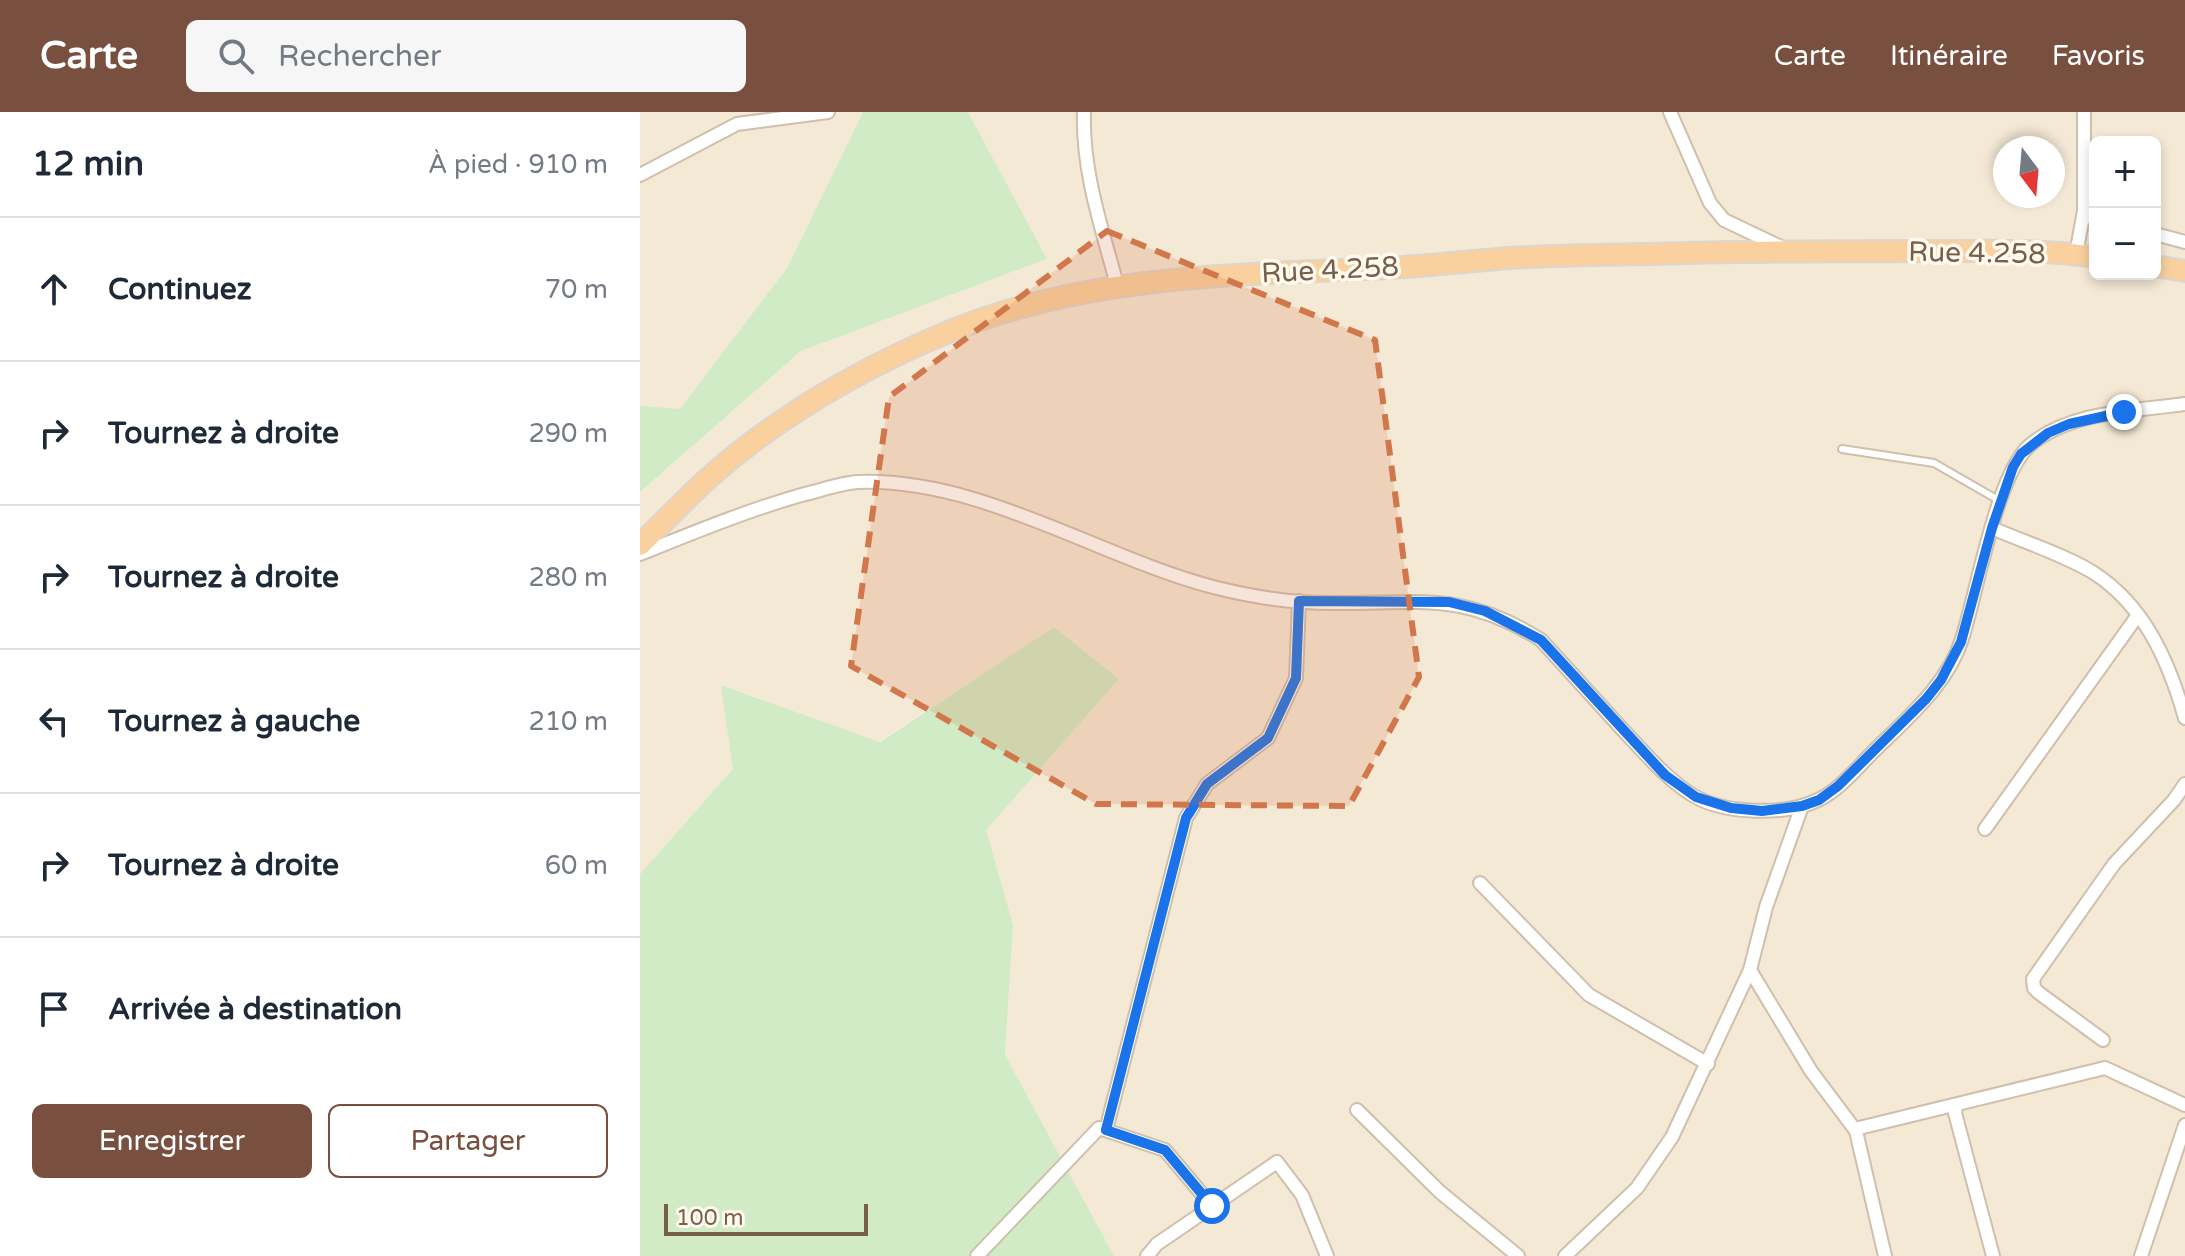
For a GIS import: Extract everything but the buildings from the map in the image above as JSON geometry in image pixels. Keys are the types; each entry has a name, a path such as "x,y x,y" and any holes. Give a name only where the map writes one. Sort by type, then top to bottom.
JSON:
{"highway":[{"name":"Rue 4.258","path":"640,545 714,474 784,421 860,374 948,332 1056,298 1117,285 1183,277 1392,268 1513,258 1787,251 2085,256"},
{"path":"2161,267 2185,271"}],"street":[{"path":"640,175 737,124 828,112"},
{"path":"1084,112 1083,141 1087,172 1117,285"},
{"path":"2084,112 2085,256"},
{"path":"1668,113 1710,203 1724,220 1787,251"},
{"path":"2084,211 2089,216"},
{"path":"2161,236 2185,242"},
{"path":"640,554 766,505 854,482 894,482 972,498 1217,588 1299,601 1449,602 1485,611 1541,640 1665,775 1696,797 1731,808 1762,811 1802,806 1819,800 1838,786 1926,699 1941,680 1961,642 1992,528 2013,467 2021,454 2048,433 2096,416 2185,404"},
{"path":"1992,528 2092,571 2113,586 2153,634 2175,685 2185,718"},
{"path":"1106,1130 1186,818 1207,784 1268,738 1296,678 1299,601"},
{"path":"1985,829 2138,615"},
{"path":"2103,1040 2039,993 2034,988 2033,979 2114,864 2185,784"},
{"path":"1565,1256 1637,1188 1672,1137 1750,970 1766,907 1802,806"},
{"path":"1480,883 1589,995 1708,1064"},
{"path":"1750,970 1811,1071 1855,1129 1885,1256"},
{"path":"1855,1129 2105,1068 2185,1105"},
{"path":"1956,1105 1955,1113 1993,1256"},
{"path":"1357,1110 1440,1192 1518,1256"},
{"path":"2141,1256 2185,1125"},
{"path":"977,1256 1099,1128 1165,1150 1212,1206"},
{"path":"1147,1256 1157,1244 1277,1162 1302,1195 1327,1256"}],"lane":[{"path":"1842,449 1934,463 2001,501"}],"highlighted area":[{"path":"1107,231 1375,340 1419,677 1349,806 1096,804 851,666 889,397"}],"shaded area":[{"path":"640,112 863,112 787,268 680,410 640,406"},
{"path":"968,112 2185,112 2185,1256 1114,1256 1005,1056 1013,925 985,830 1119,679 1054,627 879,742 722,685 733,769 640,874 640,492 801,351 1047,259"}],"green space":[{"path":"863,112 968,112 1047,259 801,351 640,492 640,406 680,409 787,268"},
{"path":"1054,627 1119,679 986,830 1013,925 1005,1055 1114,1256 640,1256 640,874 733,769 721,685 880,742"}],"route":[{"path":"1212,1206 1165,1150 1106,1130 1186,818 1207,784 1268,738 1296,678 1299,601 1449,602 1485,611 1541,640 1665,775 1696,797 1731,808 1762,811 1802,806 1819,800 1838,786 1926,699 1951,664 1961,642 1992,528 2013,467 2021,454 2048,433 2069,424 2124,412"}]}
